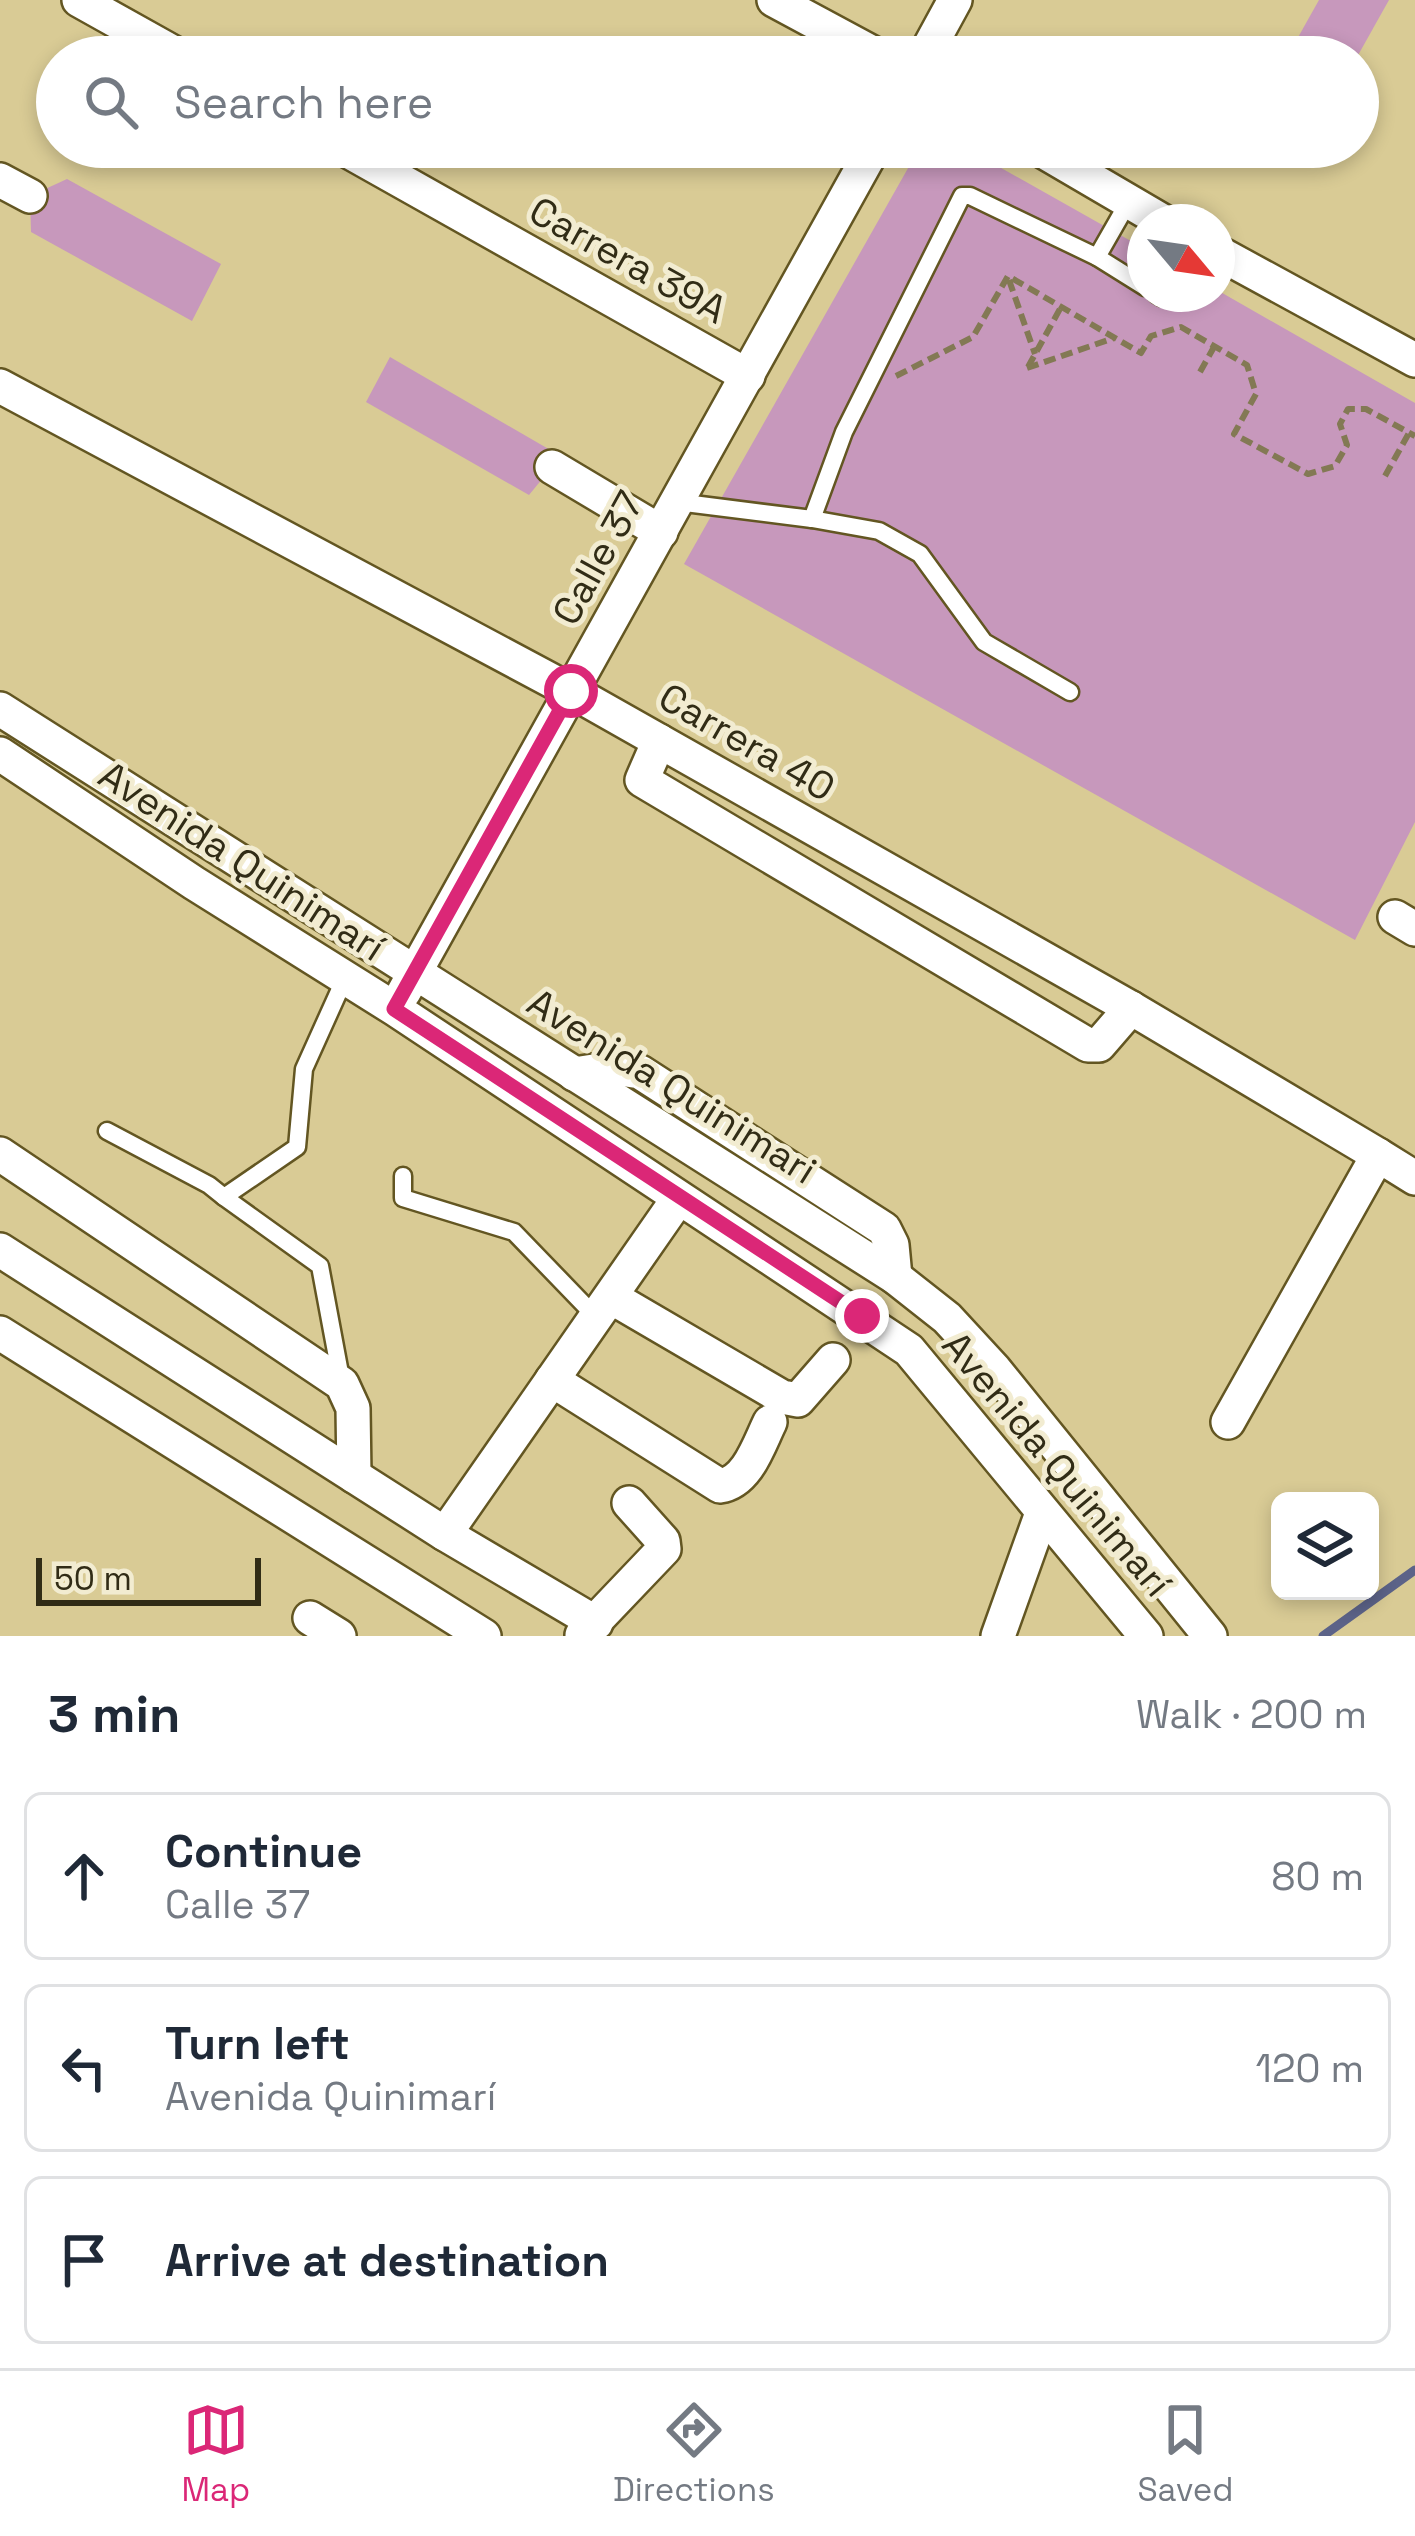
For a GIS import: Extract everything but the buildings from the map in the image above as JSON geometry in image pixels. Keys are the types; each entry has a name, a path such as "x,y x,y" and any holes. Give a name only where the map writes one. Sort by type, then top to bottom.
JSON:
{"street":[{"path":"80,0 144,36"},
{"path":"774,0 841,36"},
{"path":"935,36 955,0"},
{"name":"Carrera 39A","path":"378,168 748,376"},
{"name":"Calle 37","path":"394,1009 862,168"},
{"path":"1072,168 1134,204"},
{"path":"1235,262 1415,360"},
{"name":"Carrera 40","path":"0,386 571,691 1131,1008 1415,1178"},
{"path":"552,467 669,517"},
{"name":"Avenida Quinimari","path":"0,710 574,1074 613,1068 640,1072 884,1229 892,1245 895,1277 947,1318 995,1370 1210,1636"},
{"path":"659,741 643,780 1088,1045 1099,1045 1131,1008"},
{"name":"Avenida Quinimarí","path":"0,754 909,1350 1146,1636"},
{"path":"0,1154 342,1384 353,1408 354,1476"},
{"path":"1228,1422 1378,1155"},
{"path":"445,1534 678,1199"},
{"path":"0,1250 588,1630 664,1549 663,1541 629,1503"},
{"path":"603,1307 782,1397 798,1400 833,1360"},
{"path":"0,1333 484,1636"},
{"path":"552,1381 720,1486 731,1485 745,1471 770,1422"},
{"path":"998,1636 1042,1513"}],"lane":[{"path":"812,519 844,432 962,196 1097,257 1127,276"},
{"path":"1097,257 1129,201"},
{"path":"669,517 812,519 879,531 920,554 984,642 1070,692"},
{"path":"224,1197 298,1147 304,1070 345,978"},
{"path":"107,1131 209,1185 320,1266 342,1384"},
{"path":"403,1176 403,1198 514,1232 603,1307"}],"path":[{"path":"1008,277 1141,353 1151,336 1181,327 1219,346 1247,365 1256,394 1234,434 1308,474 1335,466 1347,445 1340,424 1348,409 1366,409 1412,434 1385,476"},
{"path":"1008,277 1035,354"},
{"path":"879,385 973,337 1008,277"},
{"path":"1061,307 1027,368 1114,338"},
{"path":"1200,372 1219,346"}],"shaded area":[{"path":"1319,0 1389,0 1369,36 1299,36"},
{"path":"908,168 1001,168 1127,239 1127,312 1235,312 1235,300 1415,403 1415,822 1355,940 684,564"},
{"path":"67,179 221,264 192,321 31,232 30,196"},
{"path":"390,357 552,451 552,467 529,495 366,402"}],"waterway":[{"path":"1323,1636 1415,1570"}],"route":[{"path":"571,691 394,1009 862,1316"}]}
